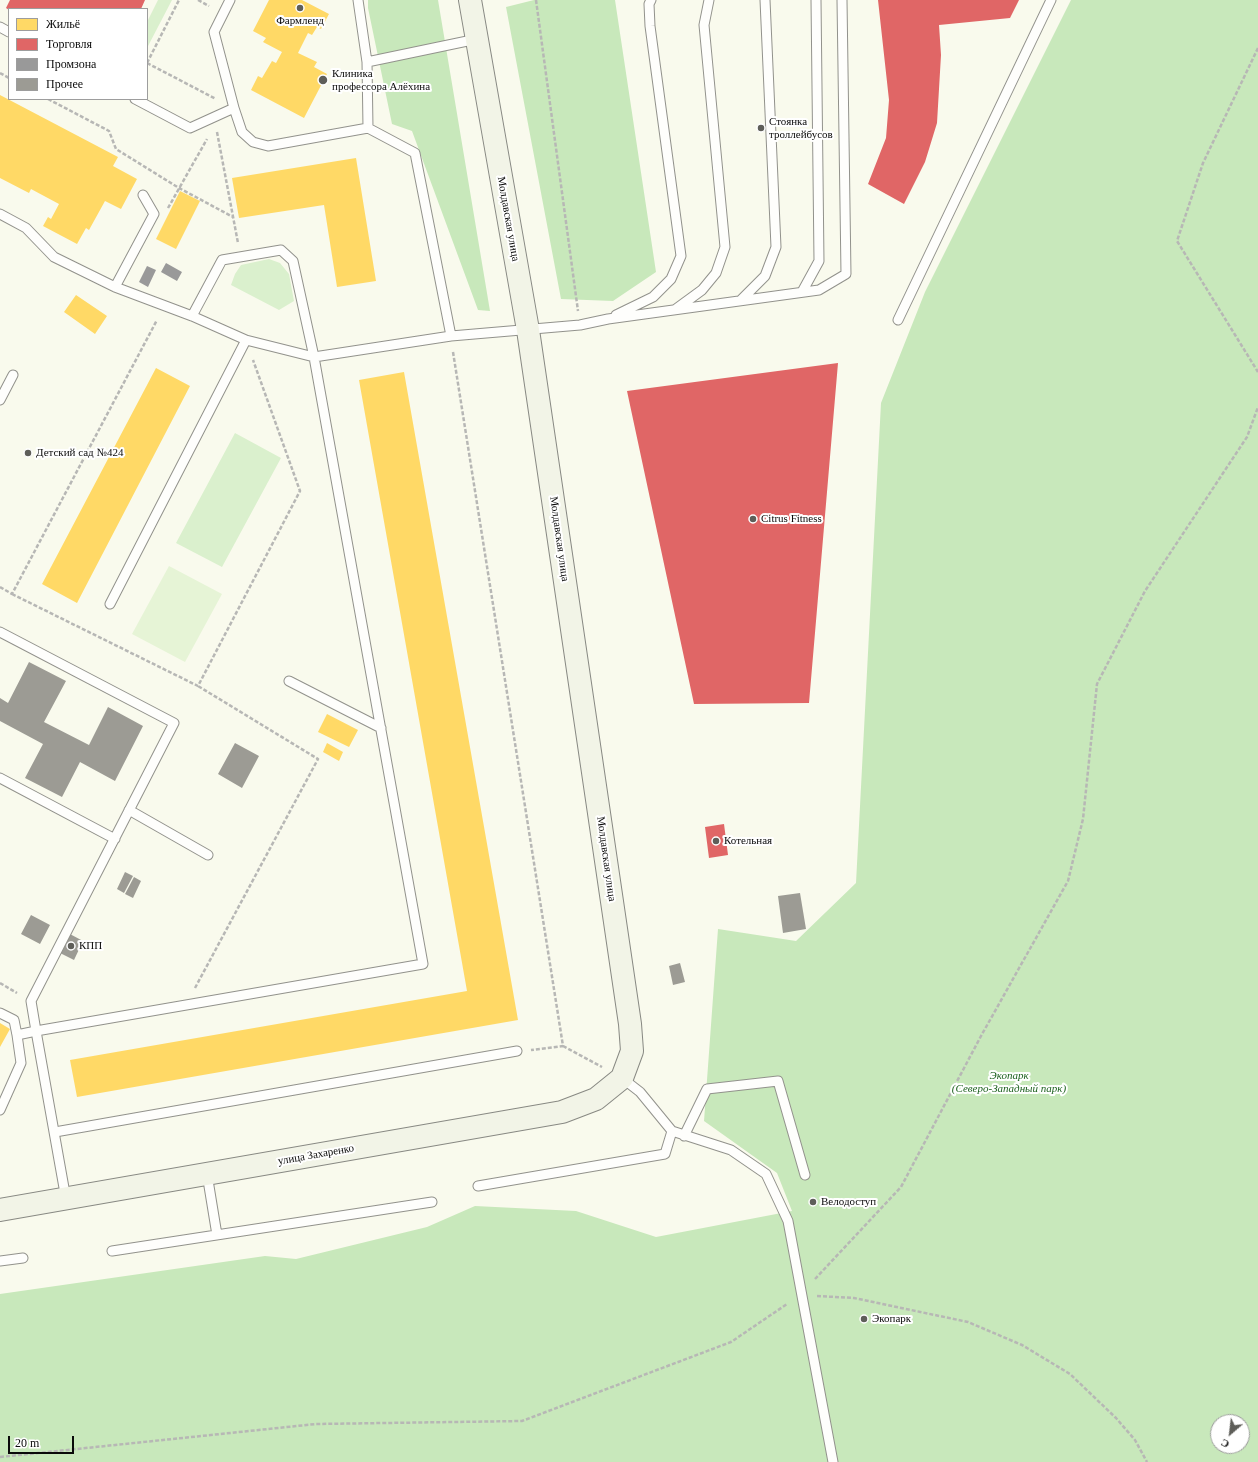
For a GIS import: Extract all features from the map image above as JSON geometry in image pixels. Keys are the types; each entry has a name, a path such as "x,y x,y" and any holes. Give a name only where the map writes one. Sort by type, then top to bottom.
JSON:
{"street":[{"name":"Молдавская улица","path":"470,0 528,330 630,1024 632,1052 622,1078"},
{"name":"улица Захаренко","path":"0,1210 562,1112 596,1100 622,1078"}],"lane":[{"path":"230,0 214,32 234,108 242,132 253,142 268,146 368,128 416,152 451,336"},
{"path":"358,0 367,62 368,128"},
{"path":"608,319 653,298 671,279 681,256 650,26 649,4 651,0"},
{"path":"674,310 702,290 716,274 725,247 704,25 709,0"},
{"path":"741,300 765,276 776,247 764,0"},
{"path":"802,292 819,261 816,0"},
{"path":"0,214 26,228 54,257 114,287 165,305 246,340 314,357 451,336 580,325 608,319 819,290 846,274 842,0"},
{"path":"898,320 1051,0"},
{"path":"367,62 477,39"},
{"path":"137,100 190,128 217,119 234,108"},
{"path":"114,287 154,214 143,195"},
{"path":"17,1035 423,964 314,357 293,261 281,250 222,260 192,316"},
{"path":"110,604 246,340"},
{"path":"0,400 13,375"},
{"path":"0,632 174,723 31,1001 66,1199"},
{"path":"289,681 381,728"},
{"path":"0,778 114,839"},
{"path":"129,810 208,855"},
{"path":"0,1013 14,1020 21,1062 0,1110"},
{"path":"55,1132 517,1051"},
{"path":"622,1078 640,1092 672,1131 732,1150 766,1174 788,1221 800,1295 833,1462"},
{"path":"684,1136 707,1089 778,1081 805,1175"},
{"path":"478,1186 665,1154 672,1131"},
{"path":"207,1174 217,1235"},
{"path":"112,1251 432,1202"},
{"path":"0,1262 23,1258"}],"path":[{"path":"148,61 179,0"},
{"path":"536,0 580,325"},
{"path":"1258,48 1203,162 1177,241 1258,372"},
{"path":"148,64 234,108"},
{"path":"50,100 109,131 116,149 180,188 233,217"},
{"path":"154,214 168,208 217,119"},
{"path":"217,119 240,257"},
{"path":"12,594 165,305"},
{"path":"451,336 563,1046"},
{"path":"198,686 300,491 246,340"},
{"path":"0,1458 316,1424 522,1421 730,1342 800,1295 901,1187 974,1050 1068,881 1083,819 1097,684 1145,591 1247,436 1258,407"},
{"path":"0,587 198,686 318,759 186,1005"},
{"path":"0,984 31,1001"},
{"path":"517,1051 563,1046 622,1078"},
{"path":"800,1295 854,1298 968,1322 1022,1345 1070,1374 1099,1401 1135,1440 1147,1462"}],"green space":[{"path":"158,0 172,0 148,46 148,20"},
{"path":"368,0 438,0 490,311 478,310 412,131 392,124 368,8"},
{"path":"534,0 615,0 656,272 613,301 561,299 506,7"},
{"name":"Экопарк (Северо-Западный парк)","path":"1071,0 1258,0 1258,1462 0,1462 0,1294 265,1256 296,1259 427,1227 475,1206 576,1211 656,1237 792,1211 777,1173 704,1121 718,929 796,941 856,883 881,403 925,292"},
{"path":"269,259 280,263 289,274 294,301 279,310 231,285 235,274 241,265"},
{"path":"235,433 281,458 222,567 176,543"},
{"path":"169,566 222,594 185,662 132,634"}],"building: Жильё":[{"path":"269,0 302,0 329,14 321,29 317,27 312,35 308,33 298,53 317,62 314,67 327,74 304,118 251,90 258,76 262,78 272,61 276,63 282,52 263,42 266,38 253,31"},
{"path":"0,95 118,157 113,166 137,179 121,209 105,201 89,230 86,228 77,244 43,226 48,217 51,219 59,204 31,189 29,193 0,178"},
{"path":"356,158 376,281 337,287 324,205 239,218 232,178"},
{"path":"180,191 200,201 176,249 156,239"},
{"path":"76,295 107,316 95,334 64,312"},
{"path":"156,368 190,386 77,603 42,584"},
{"path":"404,372 518,1020 77,1097 70,1060 467,991 359,380"},
{"path":"327,714 358,730 349,747 318,732"},
{"path":"327,743 343,752 339,761 323,752"},
{"path":"0,1023 10,1029 0,1047"}],"building: Торговля":[{"path":"10,0 145,0 141,8 8,8 8,9 6,8"},
{"path":"878,0 1019,0 1010,18 939,25 941,55 937,123 925,162 904,204 868,184 886,138 889,100"},
{"path":"838,363 809,703 694,704 627,391"},
{"name":"Котельная","path":"724,824 728,855 709,858 705,827"}],"building: Промзона":[{"path":"166,263 182,272 177,281 161,272"},
{"path":"147,266 156,270 148,287 139,282"}],"building: Прочее":[{"path":"29,662 66,681 44,722 89,745 108,707 143,726 115,781 80,762 62,797 25,778 43,744 0,721 0,698 8,703"},
{"path":"235,743 259,756 242,788 218,774"},
{"path":"125,872 133,876 124,893 117,889"},
{"path":"134,877 141,881 133,898 125,894"},
{"path":"800,893 806,929 783,933 778,896"},
{"path":"31,915 50,925 40,944 21,934"},
{"name":"КПП","path":"68,933 83,941 74,960 58,952"},
{"path":"680,963 685,982 673,985 669,966"}],"place":[{"name":"Фармленд","path":"300,8"},
{"name":"Клиника профессора Алёхина","path":"323,80"},
{"name":"Стоянка троллейбусов","path":"761,128"},
{"name":"Детский сад №424","path":"28,453"},
{"name":"Citrus Fitness","path":"753,519"},
{"name":"Котельная","path":"716,841"},
{"name":"КПП","path":"71,946"},
{"name":"Велодоступ","path":"813,1202"},
{"name":"Экопарк","path":"864,1319"}]}
